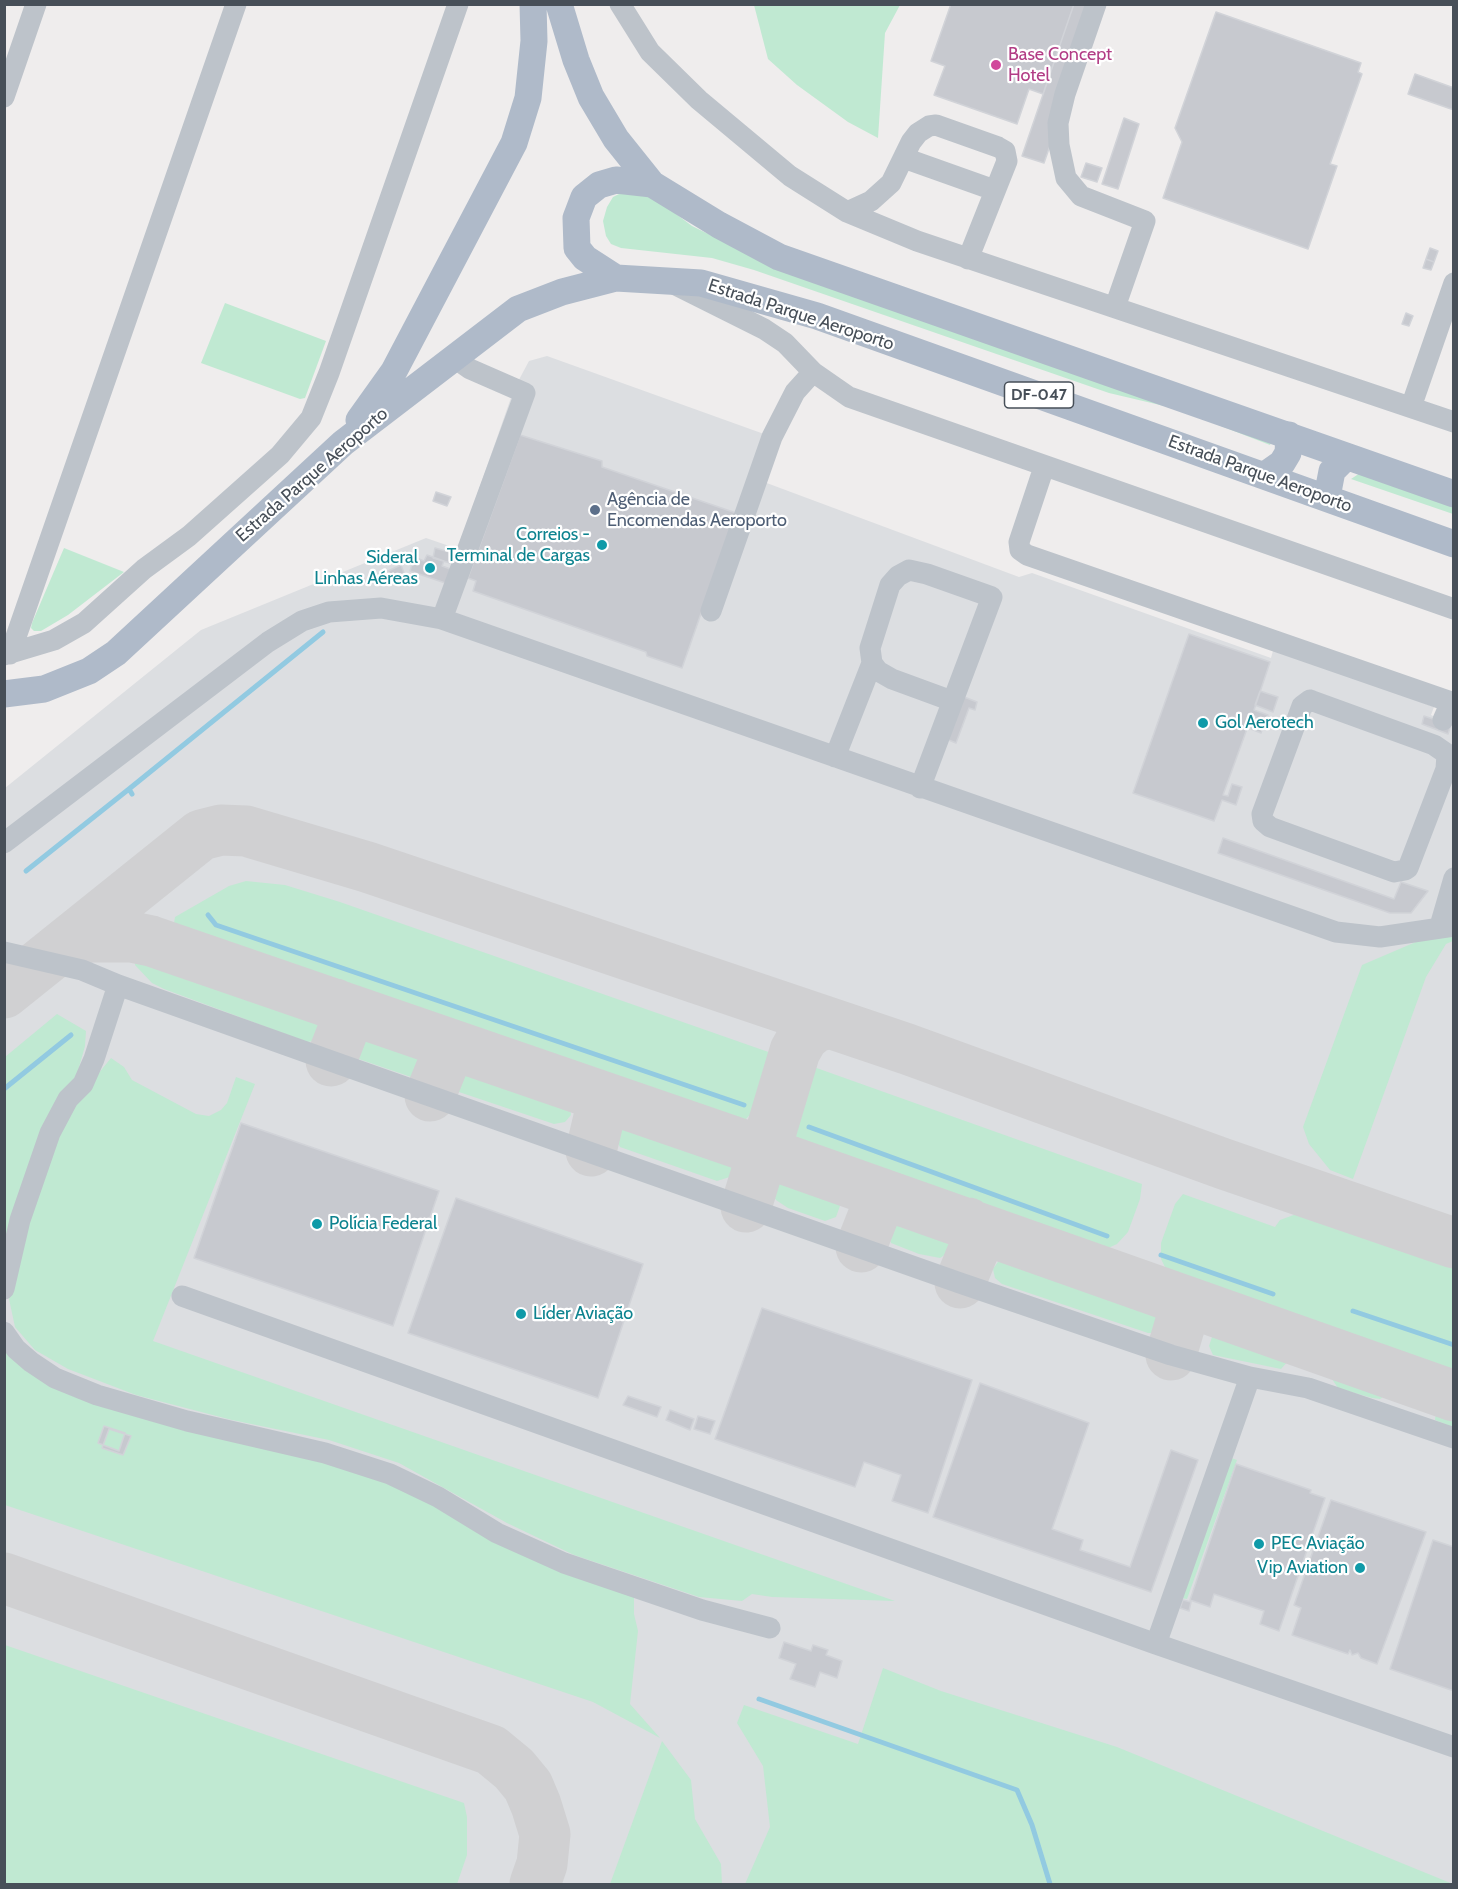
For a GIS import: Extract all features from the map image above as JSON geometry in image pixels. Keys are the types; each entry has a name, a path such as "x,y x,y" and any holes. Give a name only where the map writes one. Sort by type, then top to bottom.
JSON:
{"main road":[{"path":"343,443 394,371 514,143 528,98 534,41 533,4"},
{"name":"DF-047","path":"560,4 576,60 591,97 616,139 652,184 719,225 779,257 1454,494"},
{"path":"616,278 590,263 577,248 576,218 584,197 599,185 616,180 652,184"},
{"name":"Estrada Parque Aeroporto","path":"4,694 44,689 89,671 116,653 343,443 518,309 561,292 616,278 710,285 817,316 1454,544"},
{"path":"1265,475 1282,463 1288,453 1289,435"},
{"path":"1327,497 1332,471 1346,457"}],"street":[{"path":"4,97 36,4"},
{"path":"7,655 236,4"},
{"path":"7,655 54,640 84,622 144,569 189,536 280,455 311,418 329,373 458,4"},
{"path":"620,4 650,52 699,100 790,176 847,212 917,242 1454,422"},
{"path":"1096,4 1065,94 1058,123 1059,145 1066,178 1081,195 1145,220 1115,307"},
{"path":"847,212 871,201 891,183 918,133 932,125 989,144 1005,152 1007,161 968,259"},
{"path":"904,158 994,190"},
{"path":"664,280 764,329 785,343 813,372 849,397 1454,609"},
{"path":"1411,407 1454,283"},
{"path":"442,620 525,393 477,373 453,357"},
{"path":"711,611 771,438 795,392 813,372"},
{"path":"1044,467 1019,542 1020,550 1027,555 1444,719"},
{"path":"835,758 872,663 870,648 890,585 898,576 909,570 927,574 992,597 920,788"},
{"path":"4,843 268,642 302,621 346,609 381,608 442,620 1336,932 1380,937 1447,926 1454,878"},
{"path":"872,663 878,671 892,679 952,701"},
{"path":"1307,700 1444,719 1445,751 1448,762 1408,868 1405,870 1394,872 1270,827 1263,821 1262,814 1302,706 1307,700"},
{"path":"4,952 82,970 118,985 960,1283 1171,1355 1250,1377 1308,1388 1454,1438"},
{"path":"4,1289 20,1220 50,1133 68,1099 83,1084 94,1059 118,985"},
{"path":"182,1296 1156,1644 1454,1747"},
{"path":"4,1332 16,1349 31,1362 55,1378 97,1395 187,1420 325,1453 390,1474 438,1497 497,1533 564,1563 702,1610 770,1628"},
{"path":"1156,1644 1250,1377"}],"shaded area":[{"path":"547,356 764,434 764,482 1019,577 1032,573 1271,658 1274,647 1434,707 1431,715 1453,725 1453,1884 5,1884 5,788 201,630 426,538 458,549 514,389 529,361"}],"green space":[{"path":"754,5 900,5 885,33 878,138 848,122 797,85 768,59"},
{"path":"627,190 655,198 692,226 731,245 1274,437 1270,445 1177,409 1109,393 754,270 712,258 621,248 611,244 606,236 603,221 613,197"},
{"path":"225,303 326,341 305,398 300,399 201,363"},
{"path":"1360,473 1453,506 1453,514 1351,479"},
{"path":"64,548 124,572 68,615 41,631 34,631 31,628 32,623"},
{"path":"246,881 285,885 340,902 777,1055 766,1086 756,1108 746,1119 732,1120 179,928 174,923 175,917 229,886"},
{"path":"1453,933 1453,941 1446,944 1426,977 1353,1179 1330,1170 1309,1144 1303,1127 1362,965 1418,941"},
{"path":"139,950 318,1009 325,1017 326,1027 321,1040 307,1042 164,989 152,983 135,965 135,957"},
{"path":"57,1014 86,1031 85,1046 76,1078 5,1268 5,1057"},
{"path":"373,1032 411,1045 420,1055 423,1066 419,1074 411,1077 350,1056 352,1041"},
{"path":"111,1058 124,1067 132,1080 196,1114 209,1116 221,1110 227,1103 236,1077 255,1084 153,1341 895,1601 772,1597 752,1594 742,1601 699,1597 574,1555 507,1523 399,1463 329,1440 232,1420 136,1395 68,1369 35,1350 15,1327 9,1299 20,1252 64,1116"},
{"path":"466,1065 562,1097 570,1105 571,1115 565,1122 554,1124 453,1090 449,1084 450,1076 455,1069"},
{"path":"811,1066 1142,1184 1140,1199 1128,1232 1117,1244 1104,1250 1092,1251 801,1148 791,1138 786,1127 788,1115 801,1082"},
{"path":"631,1122 738,1160 743,1163 742,1168 736,1175 717,1181 620,1147 615,1138 618,1131"},
{"path":"770,1170 836,1194 841,1203 836,1217 825,1221 788,1208 776,1200 771,1193 768,1181"},
{"path":"1183,1194 1275,1227 1280,1220 1299,1213 1453,1266 1453,1376 1179,1280 1167,1271 1161,1259 1161,1243 1175,1204"},
{"path":"900,1216 941,1229 950,1239 950,1247 946,1254 940,1258 919,1254 891,1243 887,1226"},
{"path":"1010,1255 1151,1305 1159,1310 1164,1321 1160,1333 1148,1333 1002,1284 995,1278 993,1269 1000,1259"},
{"path":"1225,1331 1286,1352 1288,1361 1281,1369 1213,1355 1209,1346 1212,1337"},
{"path":"4,1333 54,1378 324,1452 634,1592 634,1614 638,1631 630,1704 660,1738 593,1702 5,1505"},
{"path":"1344,1372 1387,1388 1386,1395 1380,1399 1372,1398 1338,1388 1332,1379"},
{"path":"1440,1407 1453,1409 1453,1427 1435,1420 1436,1412"},
{"path":"1231,1458 1237,1460 1187,1599 1181,1598"},
{"path":"5,1645 464,1803 467,1817 467,1855 457,1884 5,1884"},
{"path":"883,1668 941,1691 1117,1747 1453,1884 745,1884 770,1827 763,1766 737,1723 744,1705 858,1744"},
{"path":"662,1741 691,1780 695,1819 721,1864 722,1884 610,1884"}],"building":[{"name":"Base Concept Hotel","path":"951,4 1074,4 1043,94 1029,89 1017,124 934,95 945,66 931,61"},
{"path":"1074,4 1099,4 1044,163 1022,156"},
{"path":"1216,12 1361,63 1358,72 1362,74 1330,164 1337,166 1308,249 1163,198 1182,142 1175,128"},
{"path":"1415,74 1454,88 1454,110 1408,94"},
{"path":"1124,118 1139,124 1118,189 1102,184"},
{"path":"1086,163 1102,168 1097,182 1081,177"},
{"path":"1430,248 1438,251 1434,262 1426,259"},
{"path":"1426,259 1434,262 1431,270 1423,268"},
{"path":"1406,313 1413,316 1409,326 1402,324"},
{"name":"Correios - Terminal de Cargas","path":"520,435 602,461 602,467 736,513 682,668 647,656 646,652 473,591 476,581 468,578"},
{"path":"436,492 451,497 447,506 433,501"},
{"path":"435,548 453,553 450,563 433,558"},
{"name":"Sideral Linhas Aéreas","path":"427,555 444,561 442,566 459,572 454,586 410,571 414,557 424,561"},
{"path":"401,565 404,573 391,578 388,571"},
{"name":"Gol Aerotech","path":"1189,634 1270,662 1254,710 1268,715 1261,733 1251,729 1256,717 1252,715 1223,795 1228,796 1232,784 1242,787 1236,805 1222,800 1214,821 1133,793"},
{"path":"1260,691 1278,697 1273,712 1255,705"},
{"path":"959,695 977,702 975,710 969,708 956,743 944,738"},
{"path":"1424,716 1451,725 1448,734 1422,724"},
{"path":"1223,838 1394,899 1401,882 1428,891 1411,913 1390,913 1218,853"},
{"name":"Polícia Federal","path":"241,1123 439,1191 393,1326 194,1258"},
{"name":"Líder Aviação","path":"456,1198 643,1264 598,1398 408,1333"},
{"path":"762,1308 972,1380 928,1513 892,1501 901,1475 864,1462 855,1487 715,1439"},
{"path":"980,1383 1089,1423 1052,1529 1083,1540 1080,1550 1130,1567 1171,1450 1198,1460 1151,1592 933,1517"},
{"path":"628,1396 661,1407 657,1417 623,1405"},
{"path":"670,1410 694,1419 690,1430 666,1420"},
{"path":"698,1416 715,1421 710,1434 694,1429"},
{"path":"104,1426 125,1433 119,1451 98,1443"},
{"path":"109,1429 131,1436 123,1455 102,1448"},
{"name":"PEC Aviação","path":"1236,1464 1311,1490 1310,1493 1325,1498 1279,1631 1260,1624 1264,1611 1214,1594 1210,1607 1190,1600"},
{"name":"Vip Aviation","path":"1331,1500 1426,1532 1377,1664 1361,1658 1358,1653 1352,1655 1350,1650 1348,1654 1292,1635 1301,1608 1294,1605"},
{"path":"1433,1540 1454,1547 1454,1691 1390,1669"},
{"path":"1183,1600 1191,1602 1189,1611 1180,1608"},
{"path":"784,1642 811,1651 813,1645 828,1650 826,1655 842,1661 837,1678 820,1672 815,1687 790,1679 796,1664 779,1658"}],"waterway":[{"path":"132,794 129,789 323,632"},
{"path":"26,871 129,789"},
{"path":"208,915 216,925 744,1105"},
{"path":"4,1089 71,1035"},
{"path":"809,1127 1107,1236"},
{"path":"1161,1255 1273,1294"},
{"path":"1353,1311 1454,1345"},
{"path":"759,1699 1017,1790 1032,1825 1050,1884"}],"taxiway":[{"path":"4,993 201,835 221,830 246,831 367,867 907,1049 1224,1164 1454,1243"},
{"path":"64,946 88,937 132,937 151,941 761,1151 1454,1396"},
{"path":"331,1061 345,1025 343,1013 335,1004"},
{"path":"769,1138 795,1051 803,1037 815,1027 830,1023"},
{"path":"430,1096 445,1059 437,1040"},
{"path":"591,1151 601,1109 595,1095"},
{"path":"746,1207 757,1171 764,1161 775,1156"},
{"path":"861,1247 876,1209 892,1198"},
{"path":"960,1283 976,1244 968,1223"},
{"path":"1171,1355 1184,1311 1182,1304 1173,1297"},
{"path":"4,1578 491,1750 514,1769 528,1786 536,1805 545,1834 542,1864 535,1884"}],"place":[{"name":"Base Concept Hotel","path":"996,65"},
{"name":"Agência de Encomendas Aeroporto","path":"595,510"},
{"name":"Correios - Terminal de Cargas","path":"602,545"},
{"name":"Sideral Linhas Aéreas","path":"430,568"},
{"name":"Gol Aerotech","path":"1203,723"},
{"name":"Polícia Federal","path":"317,1224"},
{"name":"Líder Aviação","path":"521,1314"},
{"name":"PEC Aviação","path":"1259,1544"},
{"name":"Vip Aviation","path":"1360,1568"}]}
